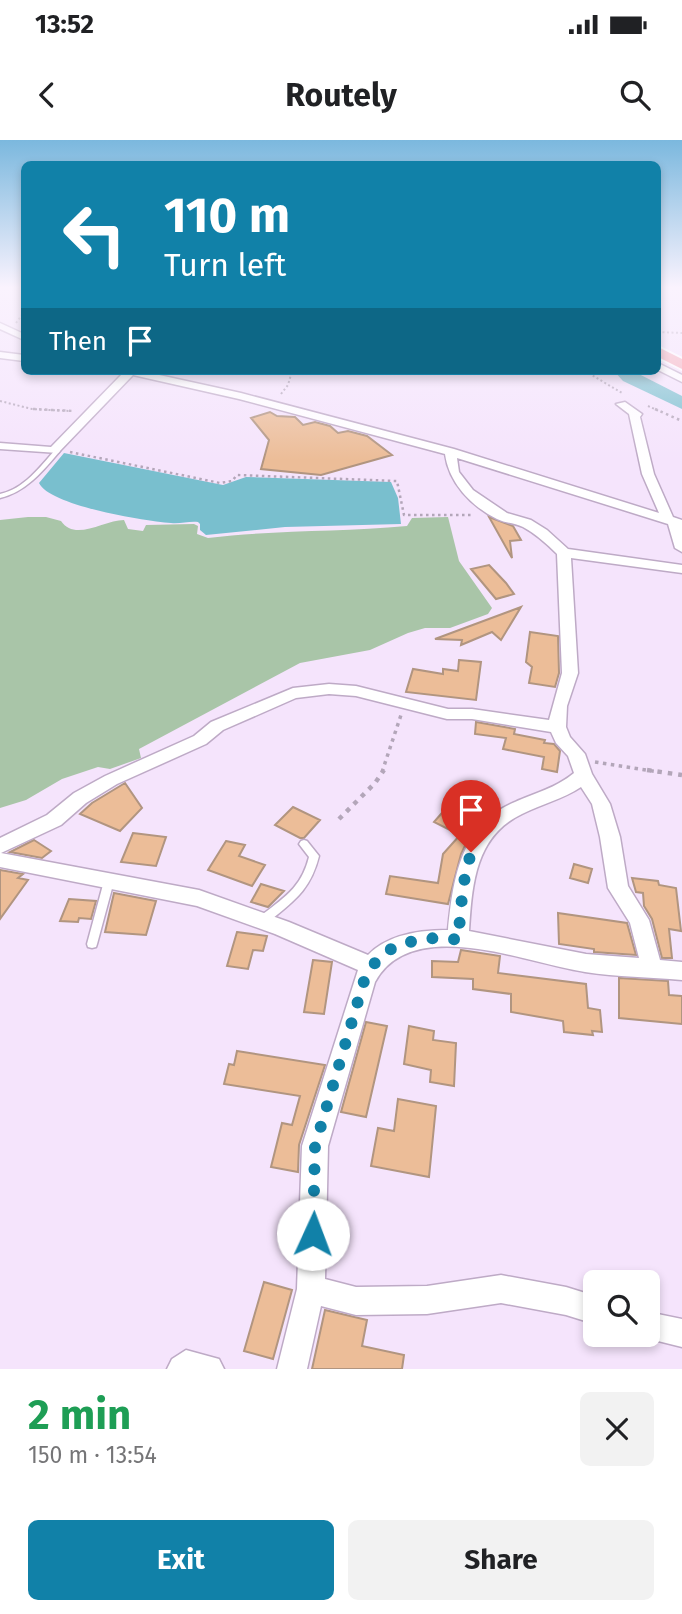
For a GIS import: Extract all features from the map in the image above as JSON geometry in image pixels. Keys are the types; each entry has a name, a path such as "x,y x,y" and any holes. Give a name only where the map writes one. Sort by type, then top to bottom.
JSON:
{"main road":[{"path":"661,353 682,365"}],"street":[{"path":"0,355 21,358"},
{"path":"661,368 682,379"},
{"path":"0,446 54,451 126,375"},
{"path":"142,375 268,403 450,452 674,522"},
{"path":"621,404 637,414 634,415 644,463 654,490 674,522 682,548"},
{"path":"450,452 453,472 469,493 502,516 526,523 565,553 682,569"},
{"path":"565,553 570,673 568,688 559,702 555,717 562,739 601,804 610,836 618,888 639,920 646,939 650,967"},
{"path":"0,846 44,825 80,798 111,780 200,740 217,726 293,693 329,689 356,691 447,714 472,714 558,727"},
{"path":"458,940 463,886 471,852 481,837 509,812 570,788 581,768"},
{"path":"0,860 199,898 373,967"},
{"path":"292,1369 311,1289 315,1146 364,981 379,958 401,944 446,937 586,963 682,971"},
{"path":"311,1289 356,1301 426,1300 501,1289 583,1306"},
{"path":"660,1328 682,1333"},
{"path":"181,1369 186,1365 209,1369"}],"lane":[{"path":"0,496 33,477 57,451"},
{"path":"262,921 306,884 313,856 304,844"},
{"path":"92,944 109,881"}],"path":[{"path":"268,403 283,392 290,375"},
{"path":"0,401 32,409 91,413"},
{"path":"57,451 80,453 220,483 232,481 237,475 397,481 404,515 502,516"},
{"path":"339,818 375,783 386,766 405,702"},
{"path":"581,768 682,775"}],"green space":[{"path":"46,517 61,521 74,530 124,520 128,529 143,531 146,525 194,524 198,526 197,534 208,538 407,526 412,518 448,517 459,561 492,608 488,614 450,628 425,628 370,650 300,663 139,749 141,758 110,769 98,767 62,779 26,800 0,808 0,520"}],"water":[{"path":"64,453 223,485 246,477 391,482 398,498 401,524 285,527 206,535 200,530 198,522 171,523 121,516 61,499 47,491 39,483"}],"building":[{"path":"270,412 277,416 295,417 303,425 315,422 330,426 338,433 348,431 367,436 392,455 321,475 261,469 269,440 251,418"},
{"path":"489,517 513,526 521,540 510,541 512,558"},
{"path":"489,565 514,594 496,599 471,569"},
{"path":"521,607 501,640 492,632 461,645 462,640 435,639"},
{"path":"530,632 558,636 559,673 555,687 529,683 532,667 526,662"},
{"path":"459,660 481,662 476,700 406,692 413,669 443,674 443,669 458,671"},
{"path":"476,722 515,729 514,734 554,744 560,751 557,772 542,769 544,757 503,749 506,738 475,734"},
{"path":"125,783 142,808 120,831 80,814 92,803"},
{"path":"455,798 492,813 469,837 461,854 448,904 386,894 390,876 438,883 443,854 460,835 434,822"},
{"path":"293,807 320,820 304,838 275,825"},
{"path":"133,833 166,837 156,866 121,862"},
{"path":"34,840 51,851 42,858 10,852"},
{"path":"226,841 245,845 239,856 265,865 252,886 208,870"},
{"path":"574,864 592,869 588,883 570,878"},
{"path":"0,870 23,874 18,878 28,880 0,919"},
{"path":"632,878 658,881 659,885 676,888 681,931 669,929 672,958 662,958 652,919 644,906 643,893 636,892"},
{"path":"261,884 284,891 268,907 251,902"},
{"path":"114,893 156,901 146,935 105,932"},
{"path":"69,899 96,901 91,919 79,918 78,922 60,921"},
{"path":"558,913 627,923 636,955 594,952 594,949 559,944"},
{"path":"237,932 267,936 263,951 253,950 248,969 227,966"},
{"path":"461,950 500,956 498,973 586,984 588,1008 600,1010 602,1032 592,1031 593,1035 564,1032 563,1021 511,1012 511,994 473,989 473,979 432,977 432,961 458,962"},
{"path":"313,960 332,962 324,1014 304,1012"},
{"path":"619,978 668,981 669,995 682,996 682,1024 619,1018"},
{"path":"366,1022 387,1026 366,1117 341,1112"},
{"path":"409,1026 434,1031 433,1040 456,1043 454,1086 430,1082 431,1070 404,1064"},
{"path":"237,1051 325,1065 299,1145 298,1172 271,1167 282,1123 292,1125 300,1096 224,1084 229,1064 234,1065"},
{"path":"398,1099 436,1106 429,1177 371,1166 378,1128 394,1131"},
{"path":"264,1282 292,1290 273,1359 244,1351"},
{"path":"325,1310 367,1320 362,1346 404,1355 402,1369 312,1369"}],"waterway":[{"path":"627,375 682,403"}],"route":[{"path":"313,1234 315,1146 364,981 379,958 401,944 446,937 458,940 463,886 471,852"}]}
